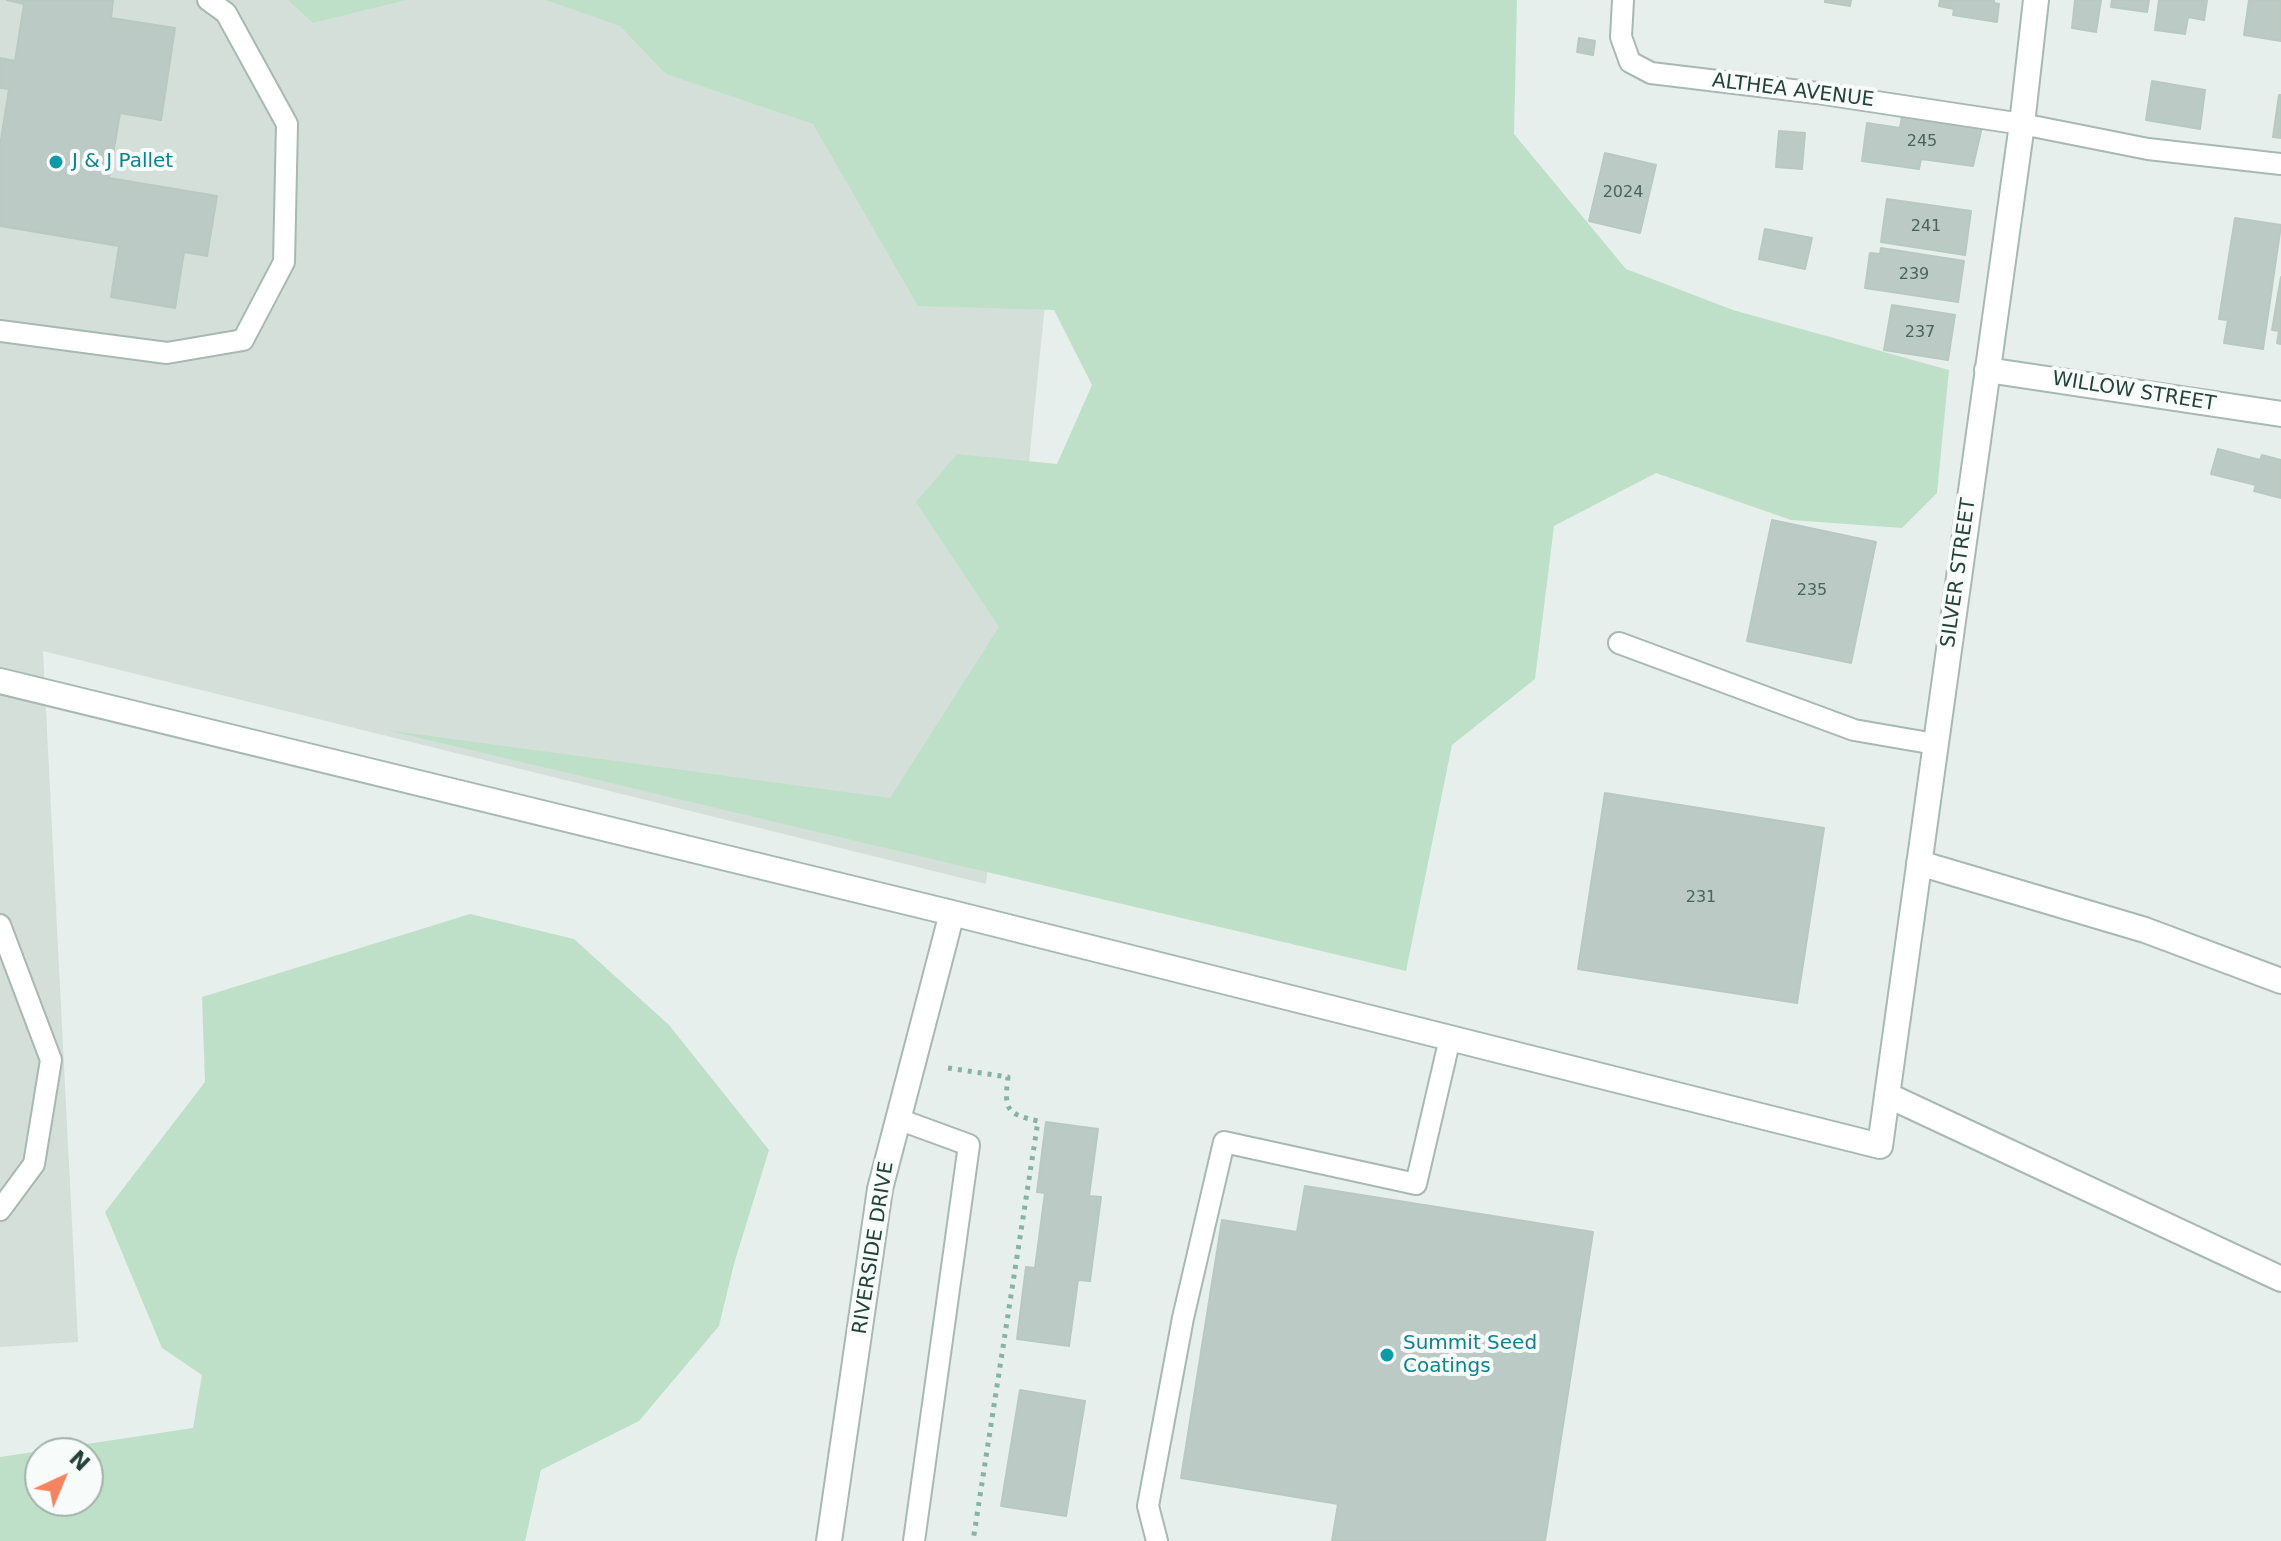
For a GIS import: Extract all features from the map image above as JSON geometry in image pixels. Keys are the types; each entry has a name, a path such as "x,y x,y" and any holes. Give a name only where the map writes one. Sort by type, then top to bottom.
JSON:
{"street":[{"name":"SILVER STREET","path":"1450,1038 1880,1146 2022,124 2036,0"},
{"name":"WILLOW STREET","path":"1987,370 2281,414"},
{"path":"0,681 1450,1038"},
{"path":"1919,863 2145,930 2281,981"},
{"name":"RIVERSIDE DRIVE","path":"829,1541 880,1189 952,913"},
{"path":"1887,1095 2281,1279"}],"lane":[{"path":"0,331 167,353 243,340 284,262 287,124 226,13 208,0"},
{"name":"ALTHEA AVENUE","path":"1623,0 1621,37 1630,62 1651,73 1817,93 2022,124 2148,149 2281,164"},
{"path":"1619,643 1854,730 1935,744"},
{"path":"0,925 51,1060 34,1164 0,1210"},
{"path":"1157,1541 1148,1506 1183,1318 1224,1142 1416,1184 1450,1038"},
{"path":"898,1119 969,1145 914,1541"}],"path":[{"path":"948,1068 1008,1077 1008,1108 1013,1114 1038,1121 973,1541"}],"shaded area":[{"path":"0,0 1076,0 986,884 43,651 78,1342 0,1347"}],"green space":[{"path":"288,0 406,0 313,23"},
{"path":"546,0 1517,0 1514,134 1626,269 1733,310 1949,370 1937,493 1902,528 1791,520 1656,473 1554,526 1535,679 1452,745 1406,971 386,730 890,798 999,627 916,502 957,454 1057,464 1092,385 1054,310 918,306 813,124 666,74 620,26"},
{"path":"470,914 574,939 669,1025 769,1150 734,1264 719,1326 639,1421 541,1470 525,1541 0,1541 0,1457 24,1453 24,1517 104,1517 104,1441 193,1428 202,1375 162,1348 105,1212 205,1082 202,997"}],"building":[{"name":"J & J Pallet","path":"7,0 113,0 111,18 175,28 161,120 120,113 109,178 217,196 207,256 184,252 175,308 111,297 119,246 0,226 0,146 9,89 0,88 0,58 15,61 24,4"},
{"path":"1825,0 1851,0 1850,6"},
{"path":"1940,0 1994,0 1999,4 1997,22 1953,15 1954,9 1939,6"},
{"path":"2075,0 2101,0 2096,32 2072,28"},
{"path":"2112,0 2149,0 2147,12 2111,7"},
{"path":"2159,0 2207,0 2204,20 2188,17 2185,34 2155,30"},
{"path":"2249,0 2281,0 2281,41 2244,35"},
{"path":"1579,38 1595,41 1593,55 1577,52"},
{"path":"2152,81 2205,90 2200,129 2146,120"},
{"path":"2281,95 2281,138 2273,137"},
{"path":"1902,116 1982,127 1973,166 1921,159 1919,169 1862,161 1867,123 1900,128"},
{"path":"1779,131 1805,133 1802,169 1776,167"},
{"path":"1605,153 1656,165 1640,233 1589,221"},
{"path":"1887,199 1971,211 1965,255 1881,242"},
{"path":"2235,218 2281,225 2263,349 2224,343 2228,320 2219,319"},
{"path":"1765,229 1812,238 1805,269 1759,259"},
{"path":"1881,248 1964,261 1958,302 1865,288 1870,253 1880,254"},
{"path":"2281,277 2281,344 2277,343 2279,331 2272,330"},
{"path":"1892,305 1955,315 1948,360 1884,350"},
{"path":"2218,449 2260,460 2262,455 2281,460 2281,498 2254,491 2256,485 2211,474"},
{"path":"1772,520 1876,542 1851,663 1747,641"},
{"path":"1605,793 1824,828 1797,1003 1578,969"},
{"path":"1046,1122 1098,1129 1089,1196 1101,1197 1090,1281 1078,1280 1069,1346 1017,1339 1026,1267 1035,1268 1045,1193 1037,1192"},
{"name":"Summit Seed Coatings","path":"1305,1186 1593,1232 1545,1541 1332,1541 1338,1504 1181,1478 1222,1220 1297,1232"},
{"path":"1020,1390 1085,1401 1066,1516 1001,1506"}],"place":[{"name":"J & J Pallet","path":"56,162"},
{"name":"Summit Seed Coatings","path":"1387,1355"}]}
